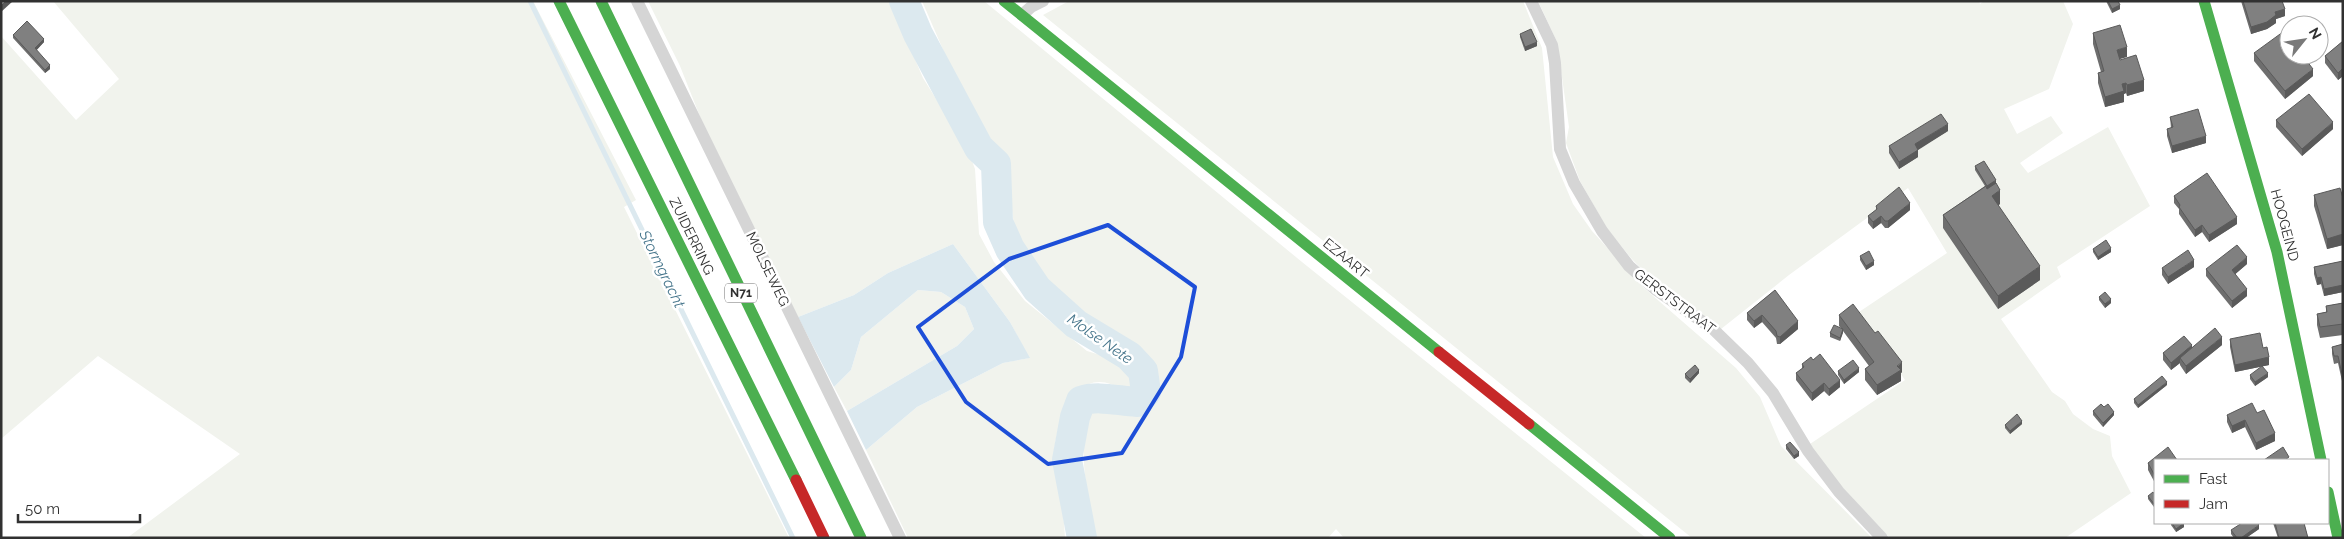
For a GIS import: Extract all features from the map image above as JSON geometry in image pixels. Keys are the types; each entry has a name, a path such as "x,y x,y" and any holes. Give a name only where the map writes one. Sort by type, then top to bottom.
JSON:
{"main road":[{"name":"ZUIDERRING","path":"559,1 824,538"},
{"name":"ZUIDERRING","path":"600,1 861,538"},
{"name":"EZAART","path":"1004,1 1670,538"},
{"name":"HOOGEIND","path":"2204,1 2277,252 2321,459"},
{"path":"2329,497 2338,538"}],"street":[{"name":"MOLSEWEG","path":"637,1 900,538"},
{"path":"1022,16 1031,6 1042,1"},
{"name":"GERSTSTRAAT","path":"1532,1 1552,45 1555,63 1560,149 1574,183 1602,231 1629,266 1642,278 1713,329 1748,363 1773,393 1808,450 1839,492 1882,538"}],"highlighted area":[{"path":"1108,225 1195,287 1181,357 1122,453 1048,464 966,402 918,327 1009,259"}],"shaded area":[{"path":"53,1 533,1 636,200 624,207 789,538 127,538 240,454 98,356 1,439 1,36 76,120 119,79"},
{"path":"648,1 890,1 923,78 968,150 975,169 979,234 994,262 1025,301 1087,351 1110,358 1129,373 1135,388 1124,391 1107,383 1093,383 1081,389 1071,400 1063,414 1058,430 1054,461 1061,492 1065,538 908,538 866,450 917,407 1003,363 1029,358 1010,322 953,244 888,273 854,295 798,317 701,119 680,66"},
{"path":"922,1 984,1 1302,262 1646,538 1344,538 1336,529 1328,538 1088,538 1081,487 1087,489 1084,448 1089,418 1093,408 1135,410 1152,399 1154,376 1147,364 1121,337 1101,330 1072,309 1041,275 1016,238 1005,164 954,75"},
{"path":"1069,1 1523,1 1542,48 1553,157 1573,204 1592,231 1644,288 1736,368 1760,397 1781,446 1872,538 1692,538 1043,15"},
{"path":"1538,1 1979,1 1980,4 1984,1 2063,1 2073,24 2049,89 2004,109 2017,134 2051,116 2063,133 2020,163 2028,173 2108,127 2150,206 2057,267 2061,277 2001,319 2052,392 2065,401 2073,414 2093,429 2110,436 2112,456 2131,493 2065,538 1890,538 1829,473 1810,444 1905,380 1859,312 1947,253 1908,188 1789,275 1721,329 1650,278 1606,227 1580,181 1566,143 1569,127 1557,42"},
{"path":"953,244 1010,322 1030,358 1003,363 917,407 866,450 847,411 957,346 974,329 965,307 941,292 918,290 861,337 851,370 834,387 798,317 854,295 888,273"},
{"path":"918,290 941,292 965,307 974,329 957,346 847,411 834,387 851,370 861,337"}],"building":[{"path":"2108,1 2118,1 2120,5 2112,9"},
{"path":"2243,1 2282,1 2285,9 2275,12 2276,15 2267,22 2251,27"},
{"path":"27,21 44,39 35,48 50,65 45,70 13,35"},
{"path":"2120,25 2127,47 2117,50 2120,60 2136,55 2144,80 2127,85 2126,83 2122,84 2124,91 2105,97 2098,73 2104,71 2093,33"},
{"path":"1531,29 1537,42 1525,47 1520,34"},
{"path":"2279,35 2279,65 2310,65 2313,69 2285,91 2254,53"},
{"path":"2343,41 2343,68 2338,73 2329,61 2329,53"},
{"path":"2309,94 2333,122 2302,149 2276,120"},
{"path":"2198,109 2206,136 2172,146 2167,129 2173,127 2170,117"},
{"path":"1941,114 1948,124 1915,144 1918,150 1899,162 1889,146"},
{"path":"1984,161 1996,180 1987,186 1975,166"},
{"path":"2207,173 2237,217 2209,235 2202,225 2195,230 2179,207 2180,205 2174,196"},
{"path":"1996,183 2000,190 1992,196 2040,266 1998,296 1943,215 1986,186 1987,189"},
{"path":"1899,187 1910,203 1888,221 1885,221 1881,216 1873,222 1868,216 1877,209 1876,206"},
{"path":"2340,188 2343,198 2343,234 2327,239 2314,195"},
{"path":"2106,240 2111,248 2098,257 2093,249"},
{"path":"2237,245 2247,257 2232,270 2247,289 2232,301 2206,269"},
{"path":"2188,250 2194,260 2168,277 2162,268"},
{"path":"1869,251 1874,261 1866,266 1860,256"},
{"path":"2343,261 2343,285 2324,289 2321,277 2317,278 2314,267"},
{"path":"1775,290 1798,321 1780,337 1777,336 1776,331 1762,315 1754,321 1747,313"},
{"path":"2105,292 2111,299 2105,304 2099,297"},
{"path":"2343,303 2343,324 2320,327 2317,314 2327,312 2326,306"},
{"path":"1853,304 1875,333 1878,331 1902,362 1897,366 1901,370 1877,385 1865,369 1874,362 1839,315"},
{"path":"1834,325 1843,329 1840,338 1830,333"},
{"path":"2215,328 2222,337 2186,366 2180,358"},
{"path":"2260,333 2263,348 2267,347 2269,357 2235,365 2230,339"},
{"path":"2184,336 2192,345 2171,363 2163,353"},
{"path":"2343,344 2342,374 2338,356 2334,356 2332,347"},
{"path":"1820,354 1840,380 1829,389 1824,383 1812,393 1796,373 1804,367 1802,364 1811,357 1813,360"},
{"path":"1853,360 1859,368 1844,380 1838,371"},
{"path":"1695,365 1699,370 1690,379 1685,374"},
{"path":"2262,366 2268,373 2255,382 2250,375"},
{"path":"2162,376 2167,382 2138,405 2134,399"},
{"path":"2252,403 2257,413 2264,410 2275,433 2256,443 2245,420 2232,426 2227,415"},
{"path":"2101,404 2104,407 2108,404 2114,412 2103,423 2093,411"},
{"path":"2017,414 2022,421 2010,431 2005,425"},
{"path":"1790,442 1799,452 1794,456 1786,445"},
{"path":"2168,447 2176,459 2154,459 2154,474 2148,463"},
{"path":"2283,447 2289,457 2286,459 2265,459"},
{"path":"2153,492 2154,504 2148,496"},
{"path":"2173,524 2183,524 2176,529"},
{"path":"2240,524 2259,525 2241,538 2237,538 2231,530"},
{"path":"2275,524 2304,524 2308,538 2279,538"}],"waterway":[{"name":"Stormgracht","path":"530,1 793,538"},
{"name":"Molse Nete","path":"904,1 918,34 979,148 996,164 998,222 1010,249 1037,289 1076,324 1129,356 1143,371 1146,392 1137,402 1101,398 1088,399 1081,401 1075,417 1067,460 1082,538"}],"traffic: fast":[{"path":"559,1 796,480"},
{"path":"601,1 861,538"},
{"path":"1004,1 1439,352"},
{"path":"2204,1 2277,252 2321,459"},
{"path":"1529,424 1670,538"},
{"path":"2329,497 2338,538"}],"traffic: jam":[{"path":"1439,352 1529,424"},
{"path":"796,480 824,538"}]}
